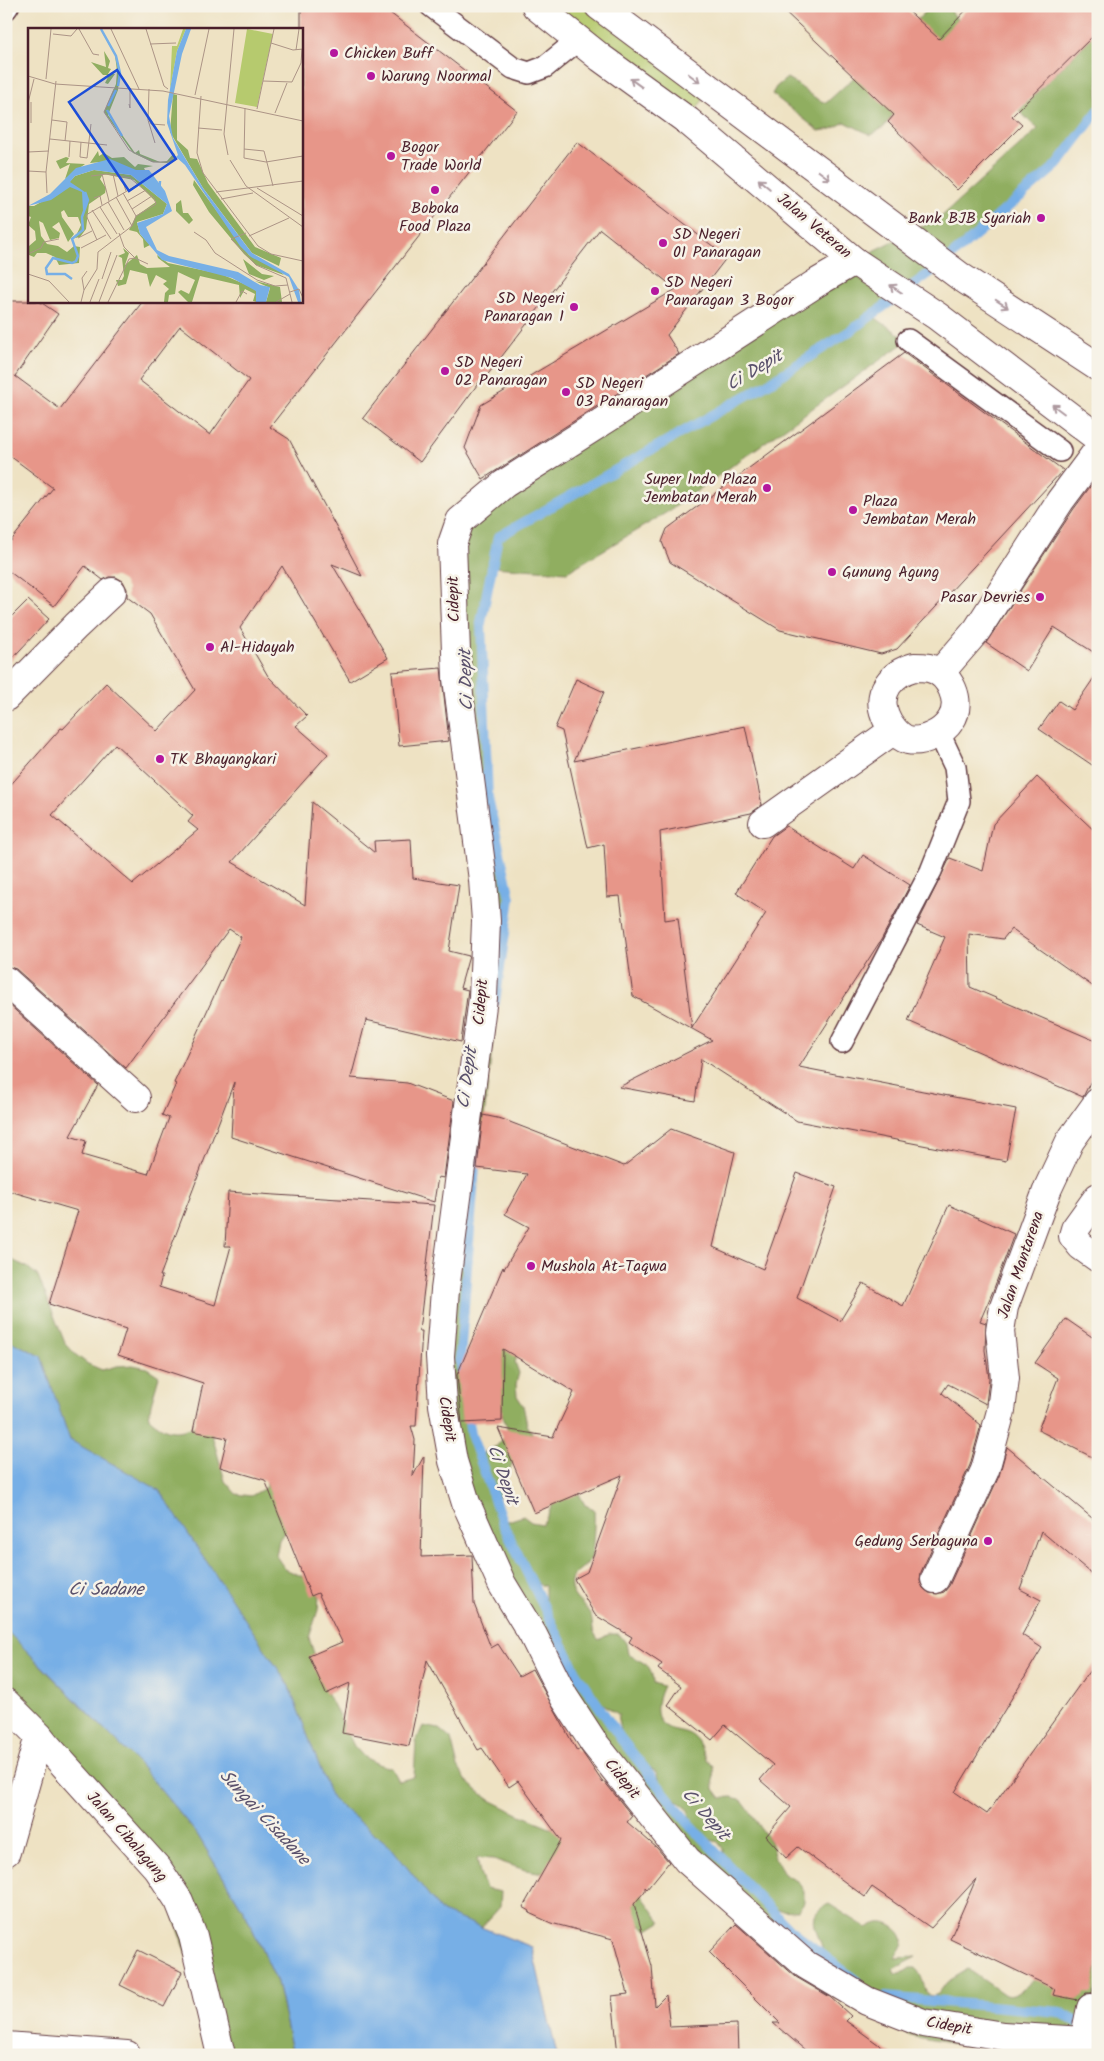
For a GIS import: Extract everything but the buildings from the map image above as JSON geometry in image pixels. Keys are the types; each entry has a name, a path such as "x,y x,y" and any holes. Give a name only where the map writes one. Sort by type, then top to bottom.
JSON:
{"street":[{"name":"Jalan Veteran","path":"536,6 578,40 688,121 854,261 937,316 1098,438"},
{"path":"599,6 961,277 1098,366"},
{"name":"Cidepit","path":"854,261 818,282 504,484 456,533 457,679 486,917 483,998 450,1246 440,1356 443,1405 453,1461 466,1503 502,1584 533,1635 564,1697 594,1743 687,1860 806,1965 867,2002 923,2023 1004,2036 1084,2041 1089,2019"},
{"path":"940,673 977,630 1060,501 1098,450"},
{"path":"6,697 112,592"},
{"path":"914,667 930,668 940,673 950,685 955,697 951,720 939,734 922,739 907,740 894,730 882,708 883,692 890,680 901,671 914,667"},
{"path":"763,823 894,730"},
{"path":"6,981 136,1098"},
{"name":"Jalan Mantarena","path":"935,1579 985,1470 1001,1411 1005,1378 1000,1331 1004,1307 1048,1188 1070,1141 1098,1102"},
{"path":"1098,1197 1075,1229 1073,1236 1081,1246 1098,1258"},
{"name":"Jalan Cibalagung","path":"6,1702 39,1736 158,1869 179,1901 193,1936 221,2055"},
{"path":"6,1852 39,1736"},
{"path":"6,2046 127,2055"}],"lane":[{"path":"431,6 513,68 529,73 545,67 578,40"},
{"path":"908,340 1060,450"},
{"path":"842,1042 931,871 959,801 954,767 939,734"}],"green space":[{"path":"537,6 599,6 712,87 688,121"},
{"path":"932,6 948,6 960,24 884,127 871,135 845,122 832,129 819,131 772,94 776,87 787,78 815,98 826,103"},
{"path":"1098,31 1098,111 1057,165 942,264 871,315 908,340 669,511 567,572 492,567 481,623 488,798 510,898 469,1244 460,1358 471,1434 480,1460 487,1450 497,1446 508,1431 499,1405 500,1344 517,1357 515,1362 519,1373 516,1384 517,1396 523,1405 527,1425 539,1443 513,1461 496,1505 502,1523 523,1516 531,1522 542,1524 550,1510 559,1484 580,1489 579,1494 585,1505 594,1509 594,1534 591,1558 572,1578 572,1592 591,1616 593,1630 599,1640 609,1634 619,1634 626,1643 628,1654 649,1667 653,1683 663,1686 657,1707 658,1718 668,1728 691,1734 697,1740 706,1758 713,1766 714,1789 721,1798 732,1797 742,1800 772,1845 774,1856 785,1875 797,1881 804,1891 804,1902 798,1911 775,1910 768,1907 789,1929 823,1955 814,1920 820,1909 829,1904 867,1928 878,1923 886,1923 894,1927 900,1932 903,1939 895,1958 917,1957 894,1969 896,1974 901,1974 910,1968 915,1968 920,1974 928,1995 933,1996 938,1994 947,1982 967,1970 1005,1995 1010,1996 1020,1992 1047,1971 1098,1952 1098,2055 1017,2055 910,2036 802,1961 678,1841 560,1693 491,1559 443,1405 483,971 460,521 854,261 941,217 1038,129 1019,111","holes":["519,1556 523,1557 535,1583 545,1586 545,1606 562,1633 571,1660","597,1700 618,1714 622,1738","637,1758 656,1772 664,1790 689,1810 690,1822","704,1838 718,1842 723,1849 723,1860"]},
{"path":"6,1252 14,1261 27,1267 38,1276 65,1343 76,1355 88,1364 102,1370 117,1366 133,1365 147,1368 159,1376 149,1418 162,1428 174,1431 181,1431 203,1423 212,1435 225,1481 236,1494 251,1496 265,1488 270,1473 287,1528 279,1540 276,1556 285,1569 313,1581 319,1595 318,1610 309,1638 326,1690 354,1746 364,1757 392,1768 399,1781 414,1777 416,1741 423,1726 439,1729 451,1739 458,1767 466,1780 478,1791 490,1800 518,1814 562,1832 635,1886 661,1922 648,1930 558,1875 525,1870 493,1859 477,1858 480,1874 486,1889 501,1892 500,1907 477,1932 383,1900 110,1464 95,1454 80,1449 6,1375"},
{"path":"6,1628 139,1764 197,1834 246,1915 277,1982 293,2055 221,2055 158,1869 6,1703"}],"water":[{"name":"Ci Sadane","path":"6,1339 41,1356 70,1440 159,1490 288,1684 332,1799 391,1847 442,1912 532,1947 557,2055 293,2055 277,1982 246,1915 197,1834 139,1764 6,1630"}],"waterway":[{"name":"Ci Depit","path":"495,1002 510,898 488,798 481,623 498,537 767,384 853,329 942,264 1057,165 1098,111"},
{"name":"Ci Depit","path":"463,1379 460,1358 476,1152"},
{"name":"Ci Depit","path":"467,1411 471,1434 503,1524 577,1674 621,1739 690,1825 789,1929 858,1982"},
{"name":"Ci Depit","path":"885,1997 1060,2012 1086,2027"}],"place":[{"name":"Chicken Buff","path":"334,53"},
{"name":"Warung Noormal","path":"371,76"},
{"name":"Bogor Trade World","path":"391,156"},
{"name":"Boboka Food Plaza","path":"435,190"},
{"name":"Bank BJB Syariah","path":"1041,218"},
{"name":"SD Negeri 01 Panaragan","path":"663,243"},
{"name":"SD Negeri Panaragan 3 Bogor","path":"655,291"},
{"name":"SD Negeri Panaragan 1","path":"574,307"},
{"name":"SD Negeri 02 Panaragan","path":"445,371"},
{"name":"SD Negeri 03 Panaragan","path":"566,392"},
{"name":"Super Indo Plaza Jembatan Merah","path":"767,488"},
{"name":"Plaza Jembatan Merah","path":"853,510"},
{"name":"Gunung Agung","path":"832,572"},
{"name":"Pasar Devries","path":"1040,597"},
{"name":"Al-Hidayah","path":"210,647"},
{"name":"TK Bhayangkari","path":"160,759"},
{"name":"Mushola At-Taqwa","path":"531,1266"},
{"name":"Gedung Serbaguna","path":"988,1541"}],"water label":[{"name":"Sungai Cisadane","path":"264,1818"}]}
